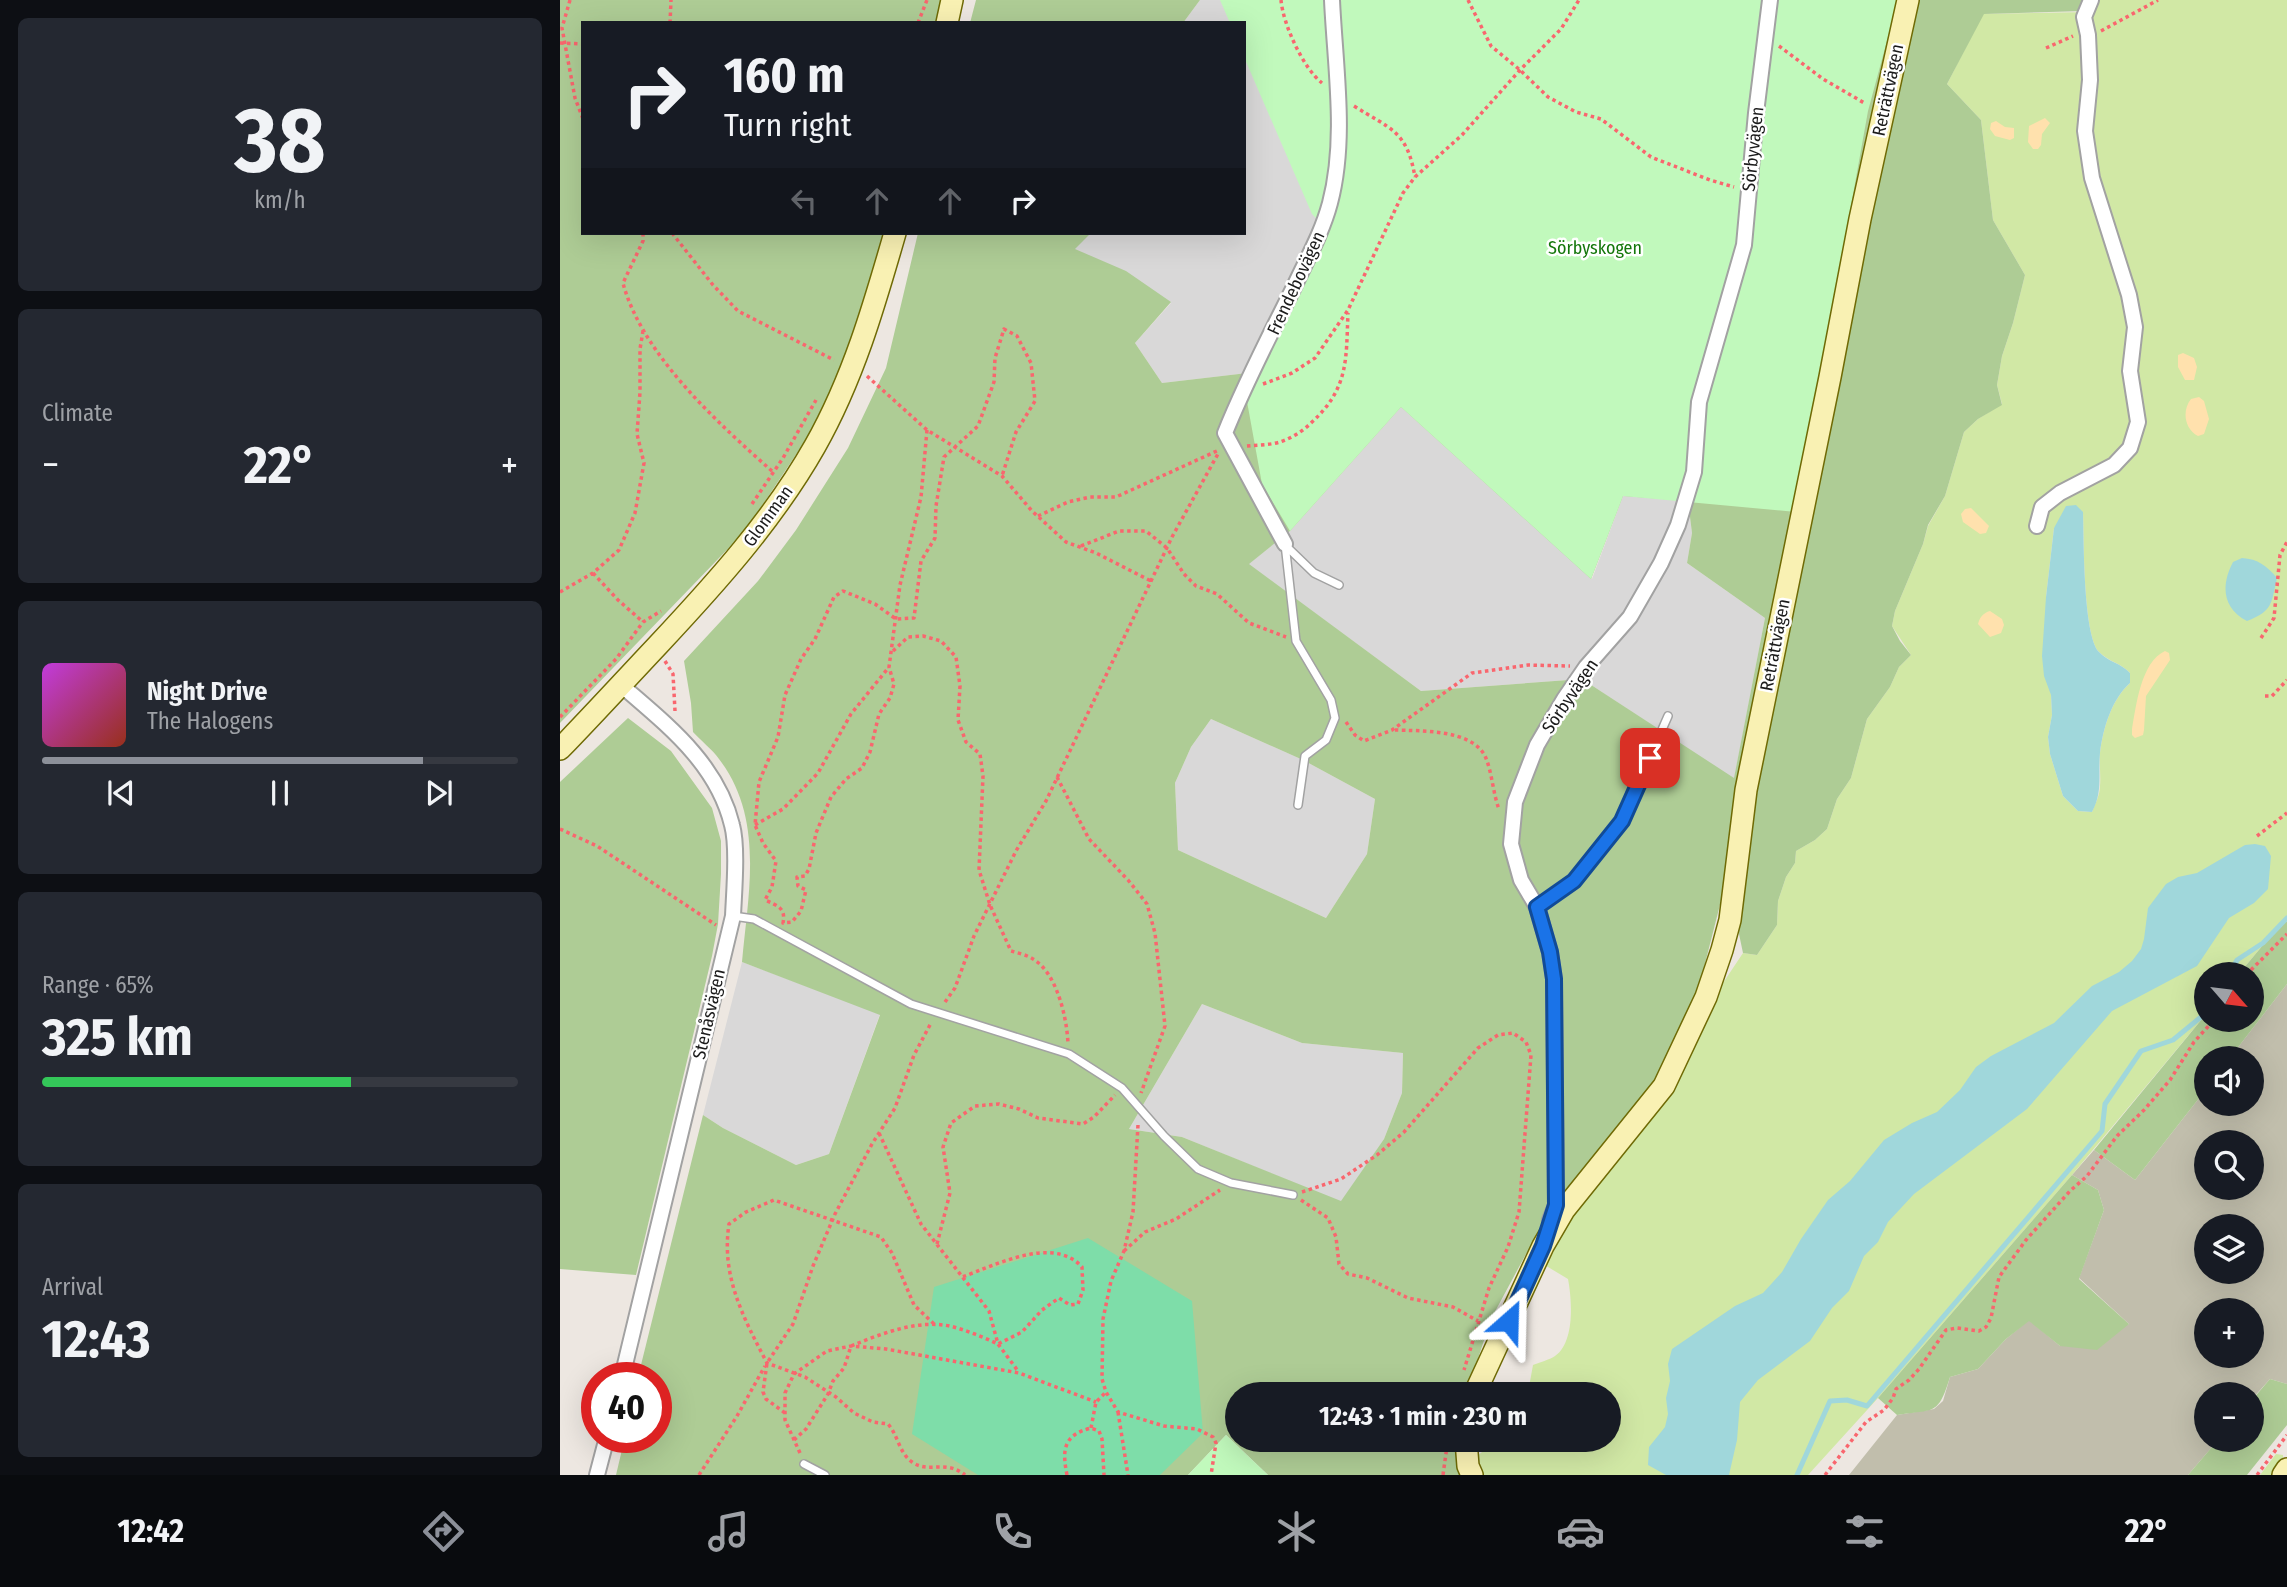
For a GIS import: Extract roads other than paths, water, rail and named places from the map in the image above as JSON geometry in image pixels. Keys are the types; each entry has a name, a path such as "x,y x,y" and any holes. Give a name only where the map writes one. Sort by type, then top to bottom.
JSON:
{"street":[{"path":"947,21 952,0"},
{"name":"Frendebovägen","path":"1285,544 1225,433 1322,229 1331,201 1338,157 1339,125 1332,0"},
{"name":"Sörbyvägen","path":"1480,1382 1543,1246 1556,1205 1555,1009 1550,952 1537,907 1521,880 1511,844 1515,802 1525,772 1550,722 1586,667 1630,617 1661,563 1678,525 1694,472 1699,402 1744,245 1770,0"},
{"name":"Reträttvägen","path":"1543,1246 1582,1185 1664,1086 1706,997 1722,950 1730,920 1746,790 1882,114 1908,0"},
{"path":"2037,526 2042,507 2060,493 2113,465 2130,448 2138,422 2130,371 2135,327 2129,295 2092,178 2085,131 2090,80 2088,36 2084,17 2091,0"},
{"name":"Glomman","path":"560,749 714,584 781,500 815,446 842,359 862,345 894,235"},
{"name":"Stenåsvägen","path":"621,685 684,740 715,782 733,827 733,916 626,1362"},
{"path":"1467,1452 1472,1475"},
{"path":"597,1475 603,1453"},
{"path":"2283,1475 2287,1469"}],"lane":[{"path":"1285,544 1314,573 1339,585"},
{"path":"1285,544 1296,642 1331,700 1335,718 1326,740 1305,756 1298,805"},
{"path":"1537,907 1574,881 1622,821 1668,716"},
{"path":"733,916 754,919 911,1004 1069,1054 1122,1088 1164,1136 1198,1169 1231,1183 1293,1195"},
{"path":"804,1464 825,1475"}],"water":[{"path":"2076,505 2083,512 2085,586 2094,642 2099,652 2130,673 2130,683 2113,706 2103,734 2099,790 2092,812 2078,811 2063,796 2050,754 2048,737 2052,715 2051,695 2044,676 2042,656 2054,528 2066,506"},
{"path":"2242,558 2262,564 2277,578 2269,606 2262,614 2247,621 2233,610 2226,595 2229,571 2233,562"},
{"path":"2245,845 2265,846 2271,856 2268,889 2254,903 2229,918 2200,962 2194,962 2194,968 2112,1011 2027,1109 1914,1194 1888,1222 1878,1242 1864,1256 1849,1291 1832,1308 1810,1341 1758,1380 1740,1402 1737,1440 1729,1475 1666,1475 1648,1465 1649,1447 1665,1427 1668,1414 1668,1364 1672,1349 1735,1306 1763,1293 1782,1272 1828,1200 1850,1181 1884,1140 1937,1112 1960,1090 1976,1067 1991,1056 2054,1023 2092,986 2119,972 2132,961 2141,949 2148,908 2166,884 2178,877 2197,873"}],"waterway":[{"path":"2236,962 2263,943 2287,918"},
{"path":"1797,1475 1830,1401 1847,1400 1867,1406 2102,1131 2105,1104 2141,1051 2173,1040 2194,1023"}],"park label":[{"name":"Sörbyskogen","path":"1595,248"}]}
